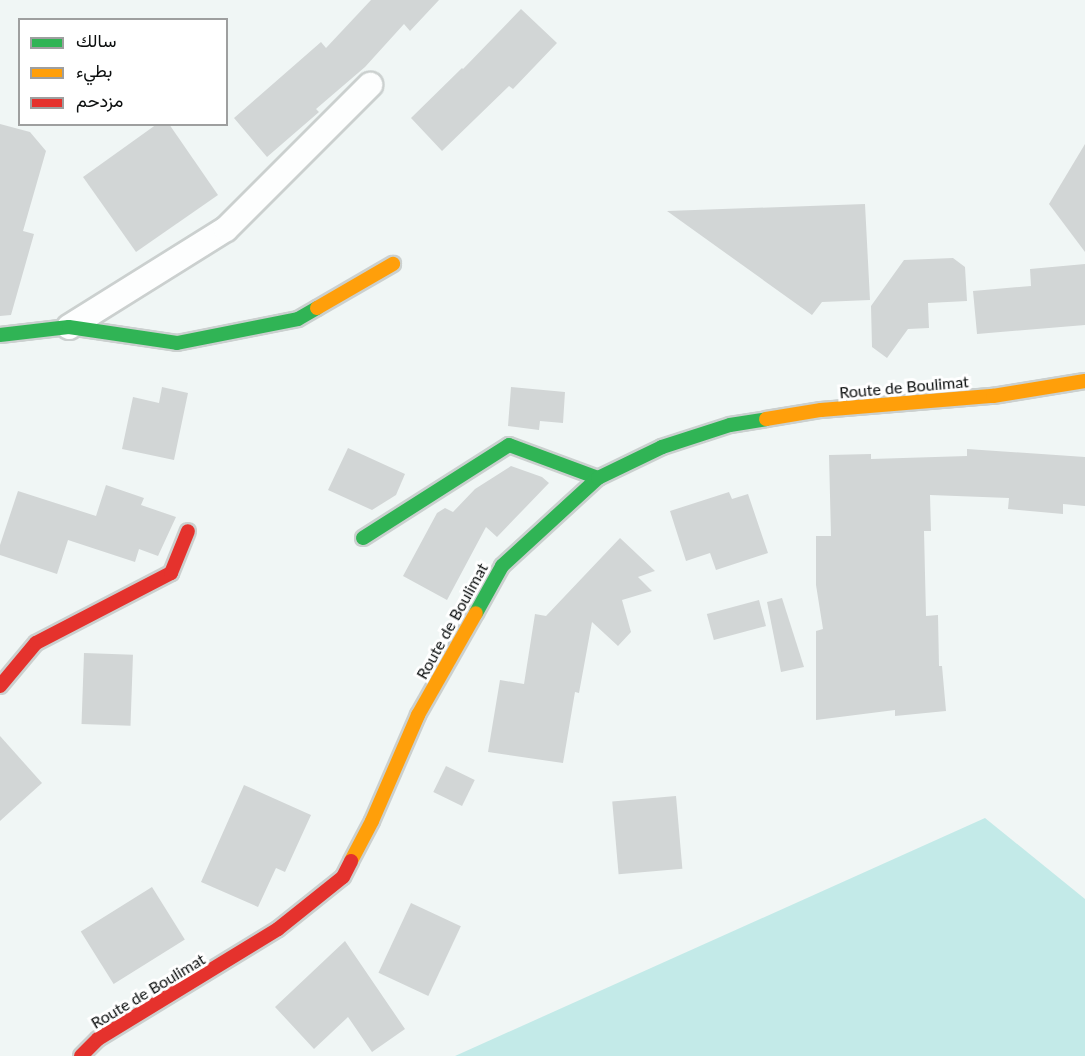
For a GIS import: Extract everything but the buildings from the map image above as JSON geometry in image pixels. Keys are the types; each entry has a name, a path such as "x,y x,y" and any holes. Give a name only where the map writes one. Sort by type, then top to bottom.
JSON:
{"main road":[{"path":"0,335 69,327 177,344 298,319 393,264"},
{"name":"Route de Boulimat","path":"81,1056 98,1039 278,929 343,877 372,821 418,715 502,566 598,478 662,447 730,425 821,410 993,396 1085,381"},
{"path":"363,538 508,445 598,478"},
{"path":"0,686 36,643 171,573 188,531"}],"street":[{"path":"69,327 225,229 370,85"}],"shaded area":[{"path":"985,818 1085,899 1085,1056 455,1056"}],"traffic: fast":[{"path":"0,335 69,327 177,343 298,319 317,308"},
{"path":"476,613 502,566 598,478 662,447 730,425 766,419"},
{"path":"363,538 509,445 598,478"}],"traffic: slow":[{"path":"317,308 393,264"},
{"path":"766,419 821,410 993,396 1085,381"},
{"path":"351,861 372,821 418,715 476,613"}],"traffic: jam":[{"path":"0,686 36,643 171,573 188,531"},
{"path":"81,1056 98,1039 278,929 343,877 351,861"}]}
